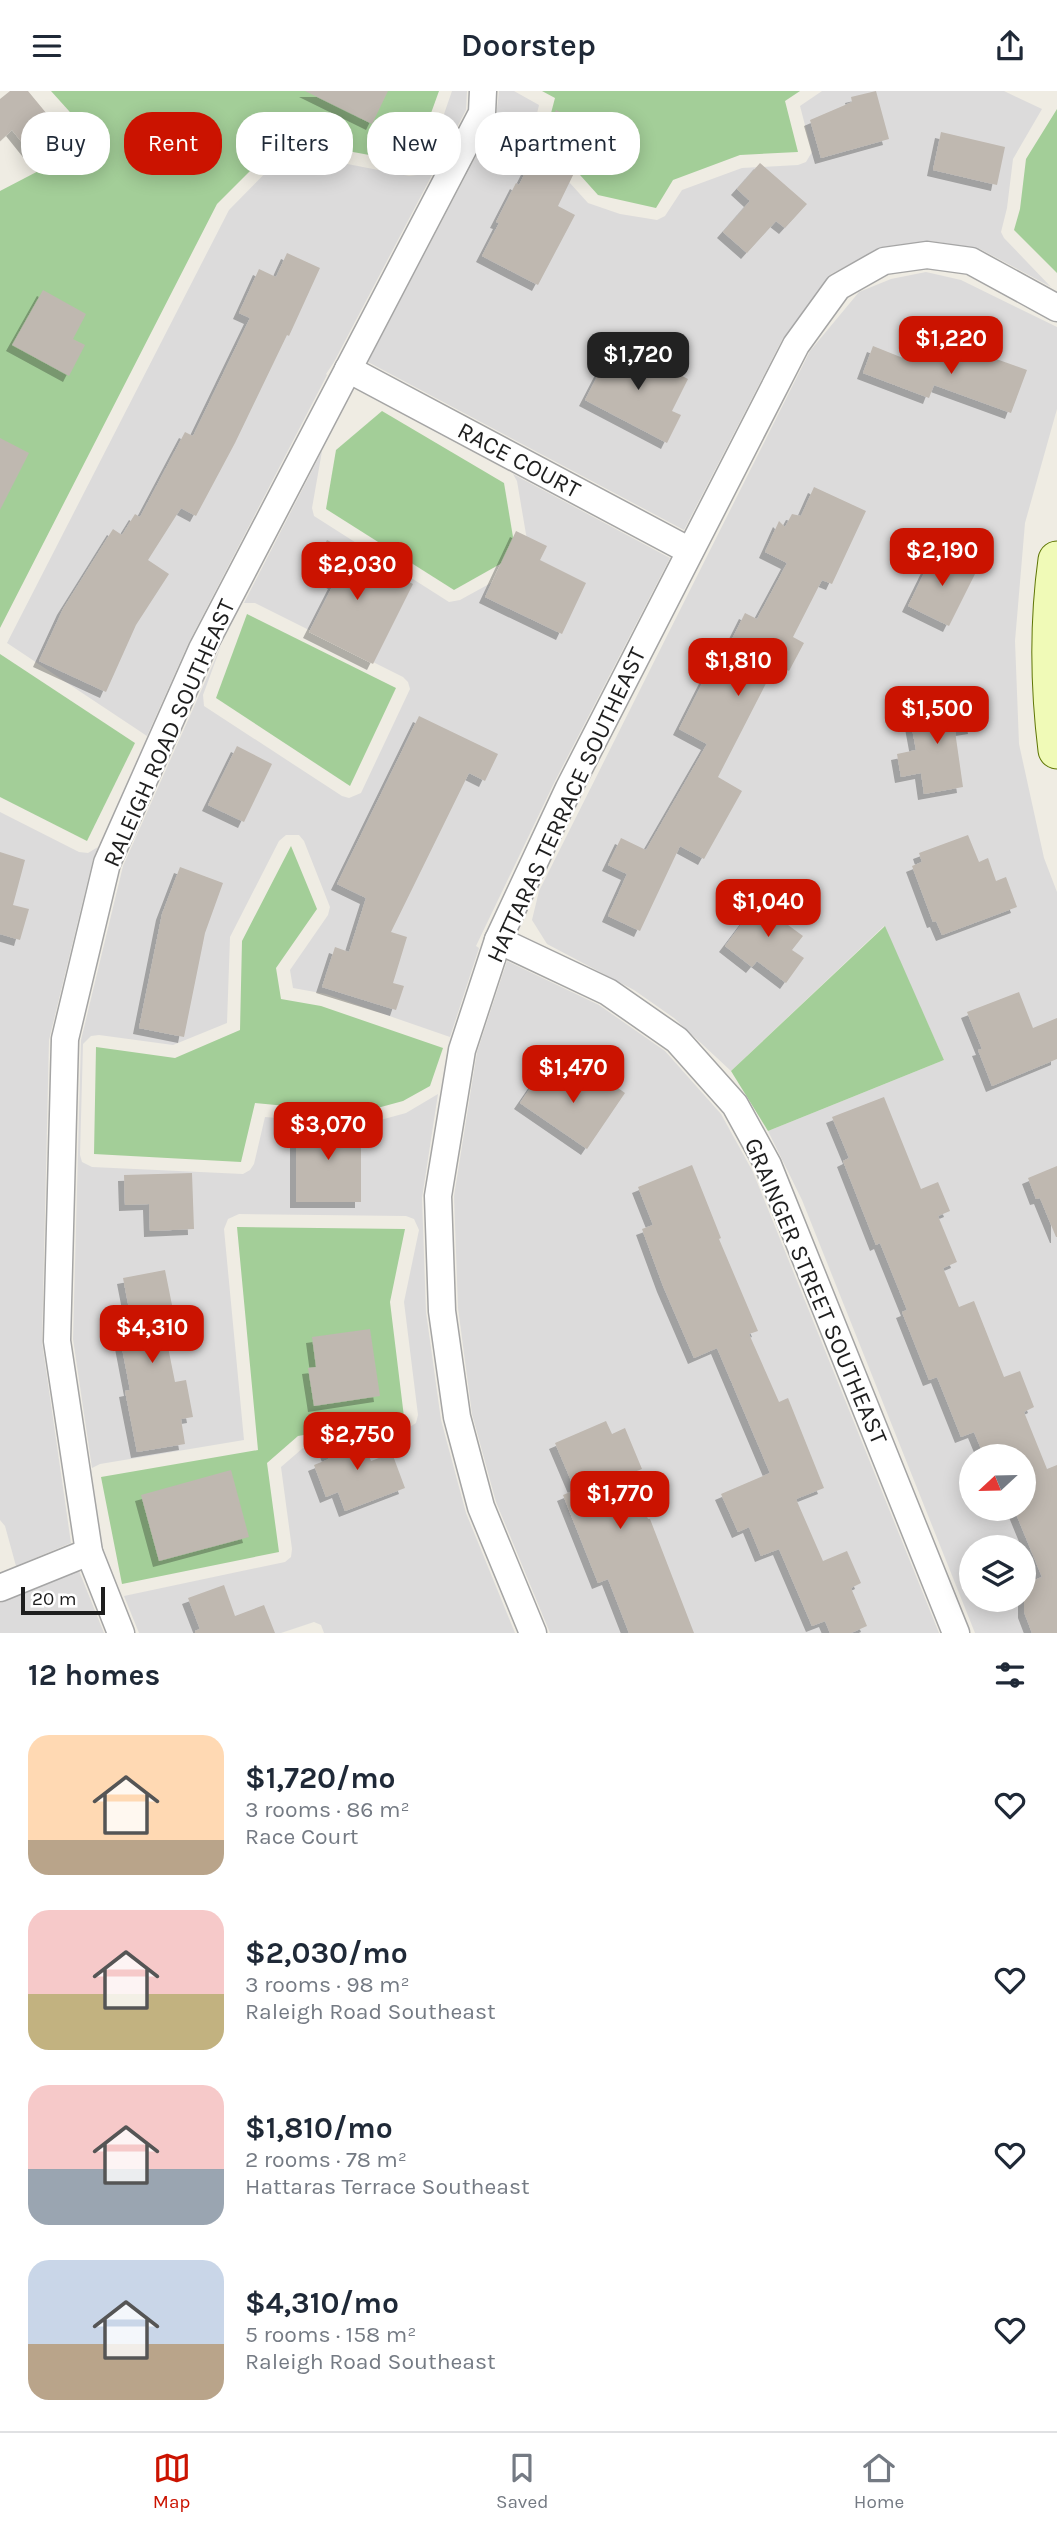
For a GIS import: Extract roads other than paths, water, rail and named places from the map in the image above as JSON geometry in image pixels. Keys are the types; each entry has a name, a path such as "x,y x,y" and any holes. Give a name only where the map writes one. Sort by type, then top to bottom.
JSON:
{"street":[{"name":"RALEIGH ROAD SOUTHEAST","path":"121,1633 89,1552 57,1341 65,1039 107,863 202,649 482,113 483,91"},
{"name":"HATTARAS TERRACE SOUTHEAST","path":"533,1633 481,1507 457,1417 442,1311 438,1196 462,1050 498,940 569,788 796,345 838,287 884,261 928,255 971,261 1057,308"},
{"name":"RACE COURT","path":"348,369 690,551"},
{"path":"1057,560 1052,596 1050,691 1057,750"},
{"name":"GRAINGER STREET SOUTHEAST","path":"498,940 608,992 677,1040 735,1105 768,1165 956,1633"},
{"path":"0,1588 89,1552"}]}
